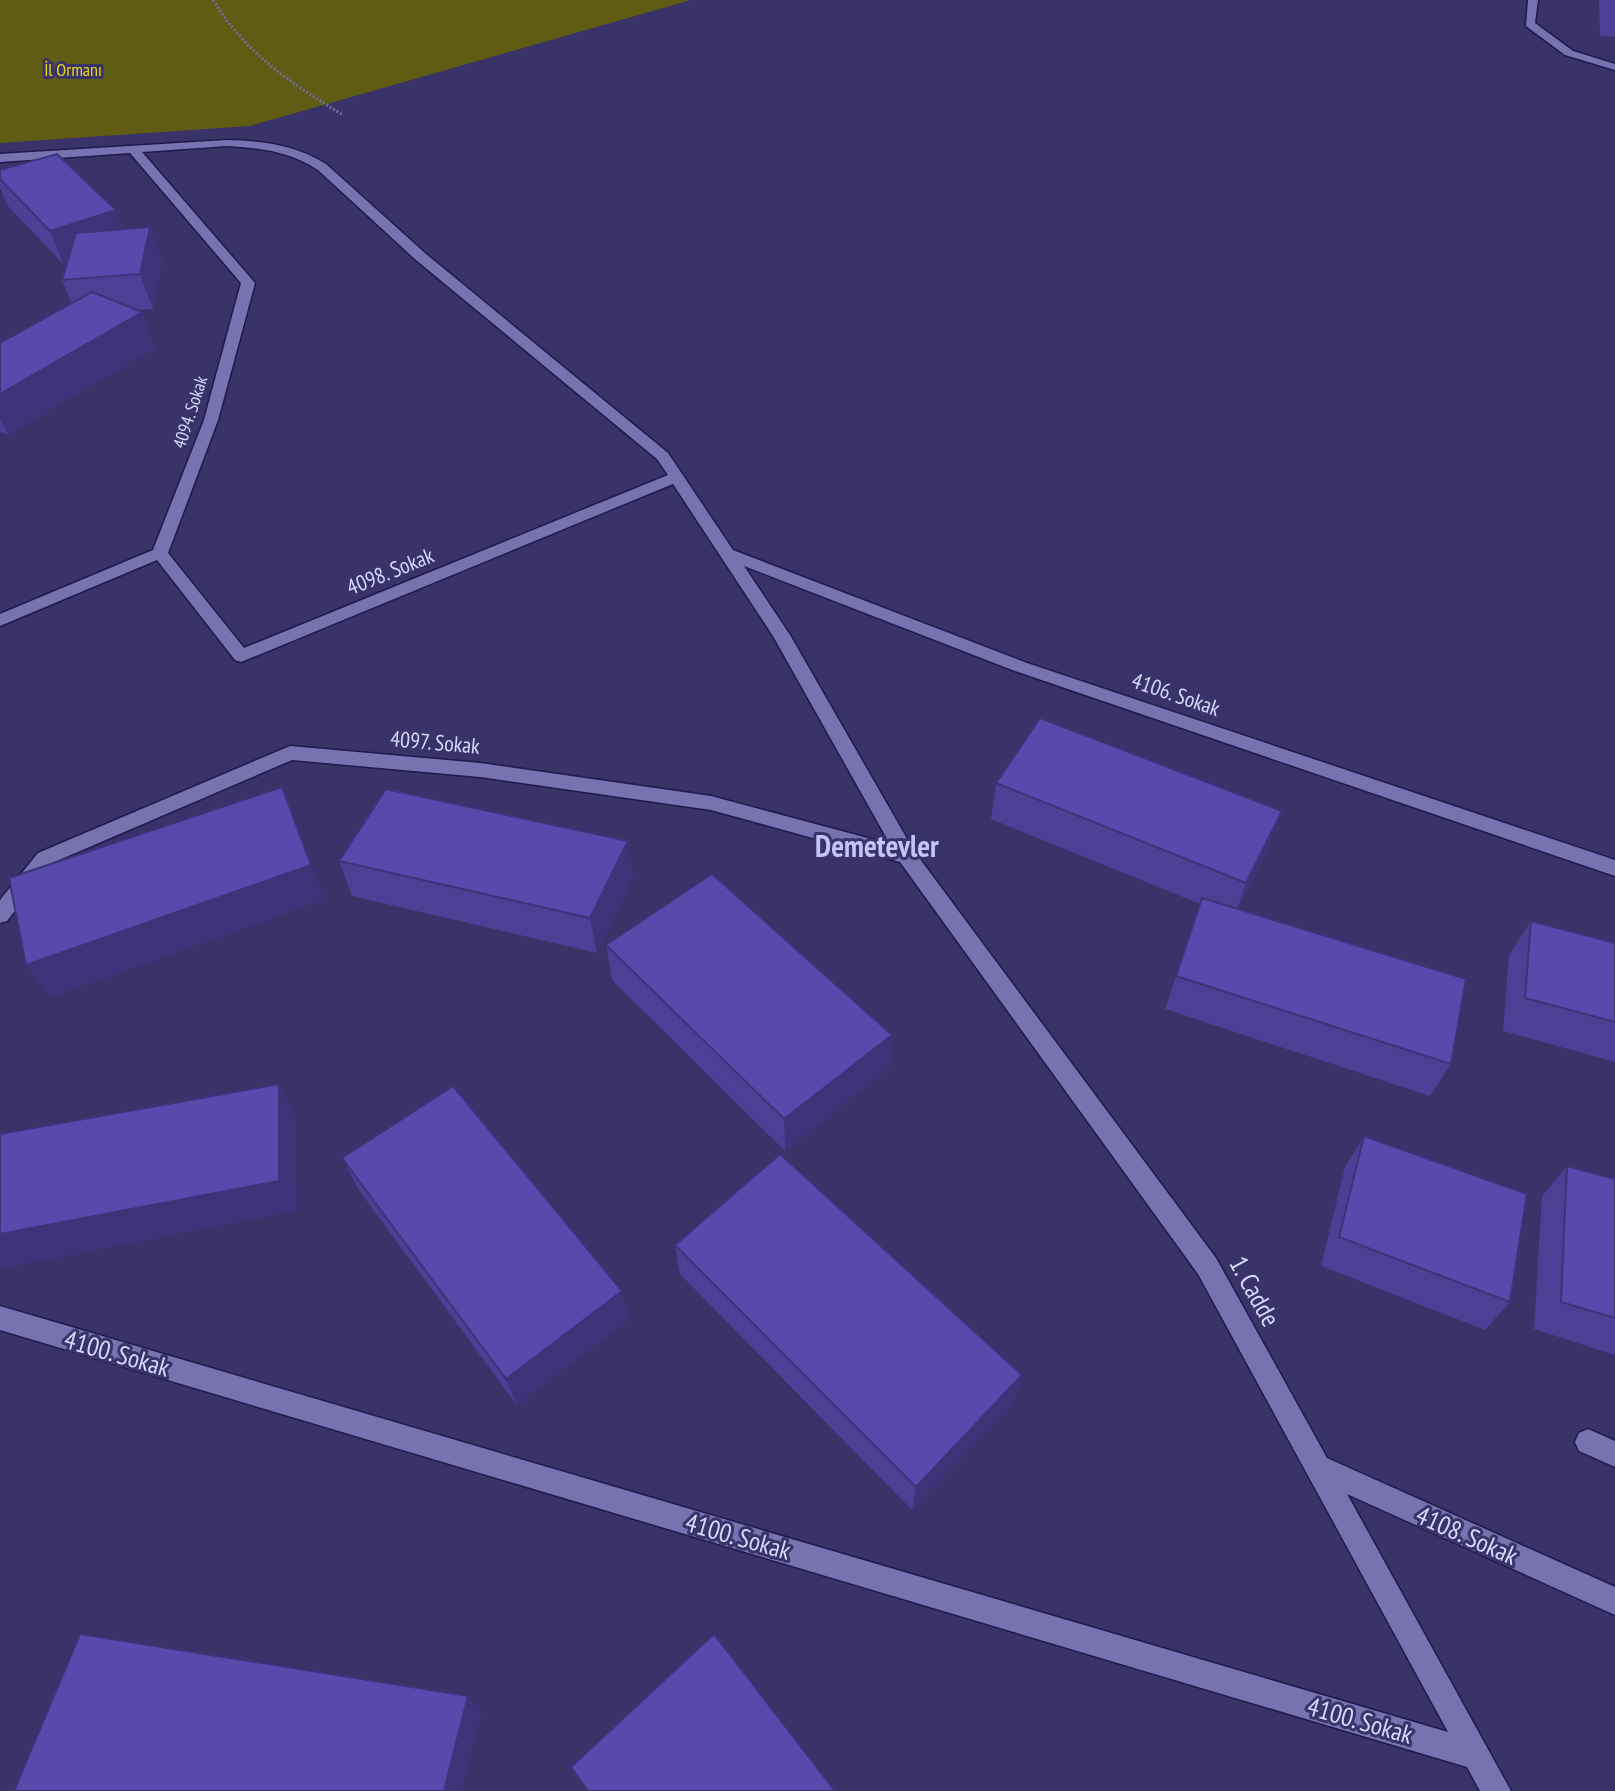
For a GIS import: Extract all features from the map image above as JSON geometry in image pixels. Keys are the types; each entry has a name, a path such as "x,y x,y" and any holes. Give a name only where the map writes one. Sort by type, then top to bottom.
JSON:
{"street":[{"path":"1533,0 1530,24 1569,53 1615,67"},
{"name":"1. Cadde","path":"0,158 227,143 264,145 306,157 322,167 421,257 663,456 781,635 907,856 1207,1266 1496,1791"},
{"name":"4094. Sokak","path":"133,149 248,283 211,420 160,553"},
{"name":"4098. Sokak","path":"160,553 241,656 676,477"},
{"path":"0,620 160,553"},
{"name":"4106. Sokak","path":"726,553 1021,667 1615,868"},
{"name":"4097. Sokak","path":"0,915 45,858 290,753 480,770 711,803 907,856"},
{"name":"4100. Sokak","path":"0,1318 1476,1755"},
{"path":"1588,1442 1615,1454"},
{"name":"4108. Sokak","path":"1319,1468 1615,1601"}],"path":[{"path":"213,0 231,28 262,64 343,115"}],"green space":[{"name":"İl Ormanı","path":"0,0 691,0 250,126 0,143"}],"building":[{"path":"57,154 116,210 50,231 0,179 0,170"},
{"path":"150,227 140,274 62,280 76,233"},
{"path":"92,292 142,312 0,394 0,343"},
{"path":"1040,718 1282,811 1246,883 996,783"},
{"path":"282,787 311,865 26,965 9,878"},
{"path":"386,789 628,841 590,918 339,861"},
{"path":"712,874 892,1035 784,1119 606,945"},
{"path":"1202,898 1466,979 1451,1064 1176,976"},
{"path":"1531,921 1615,943 1615,1022 1525,998"},
{"path":"279,1084 279,1181 0,1234 0,1134"},
{"path":"453,1086 622,1291 506,1379 342,1158"},
{"path":"1364,1136 1527,1194 1510,1302 1339,1237"},
{"path":"780,1154 1022,1375 916,1487 675,1245"},
{"path":"1567,1166 1615,1179 1615,1318 1561,1302"},
{"path":"80,1634 468,1696 444,1791 14,1791"},
{"path":"714,1634 835,1791 588,1791 571,1767"}],"district":[{"name":"Demetevler","path":"877,845"}]}
